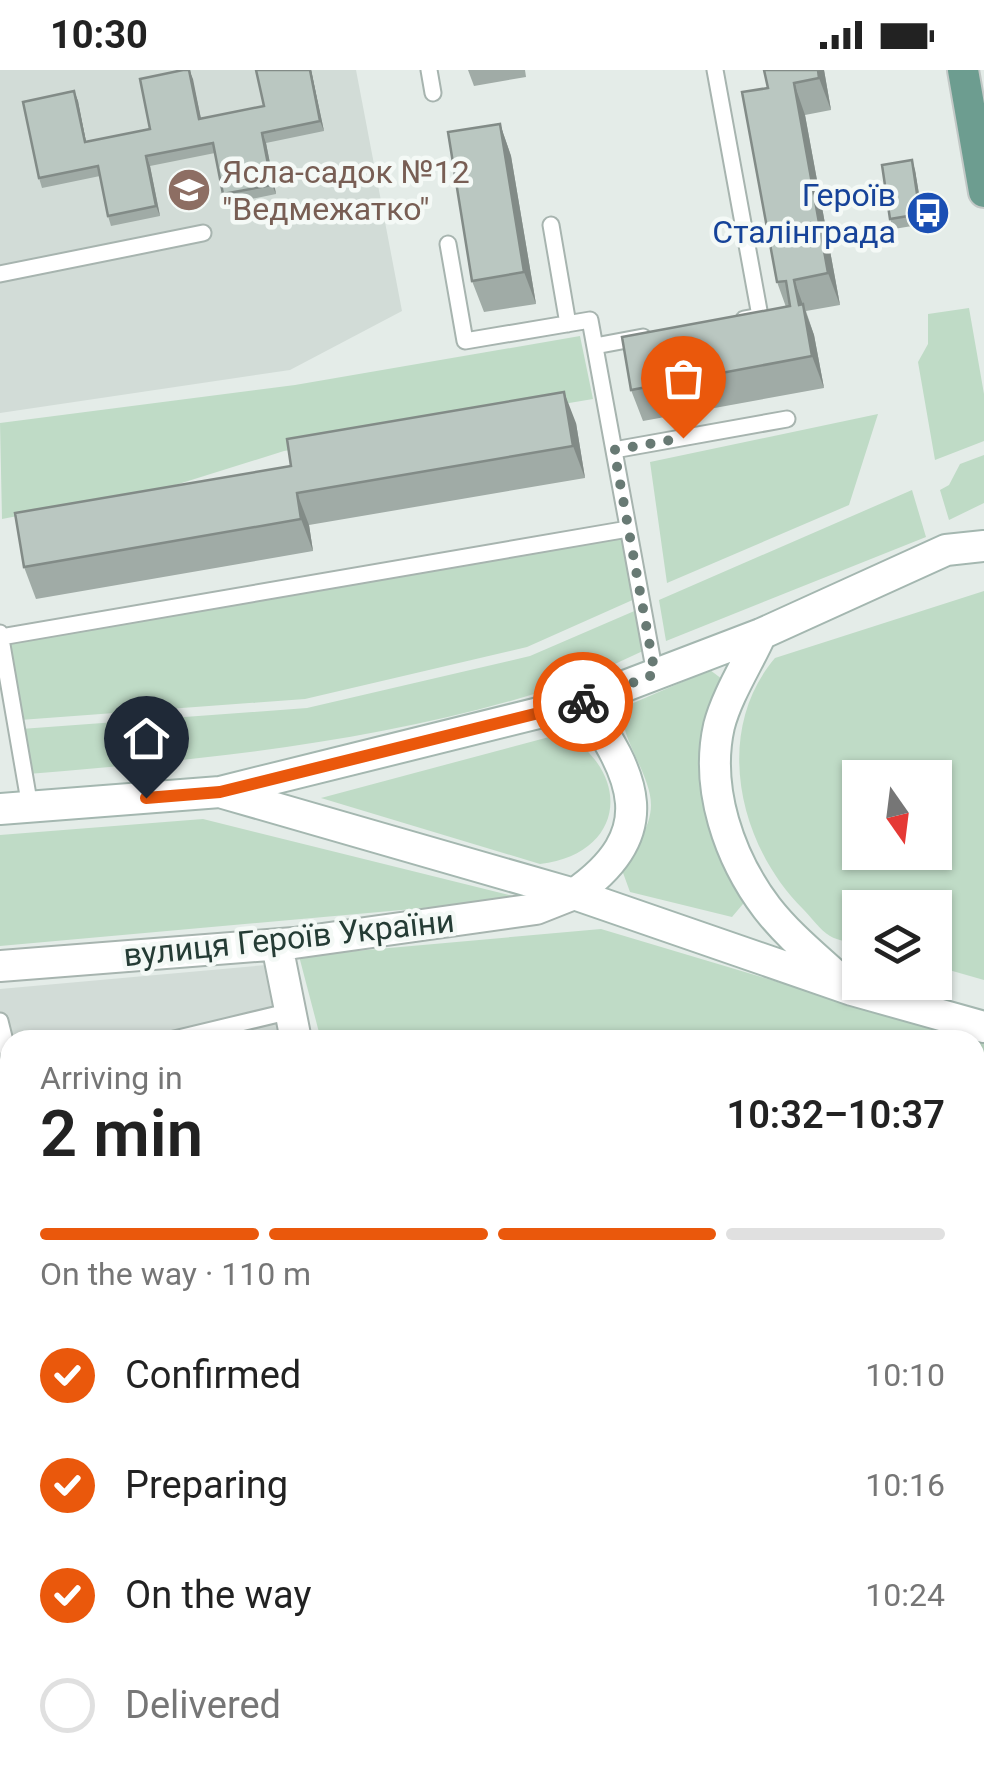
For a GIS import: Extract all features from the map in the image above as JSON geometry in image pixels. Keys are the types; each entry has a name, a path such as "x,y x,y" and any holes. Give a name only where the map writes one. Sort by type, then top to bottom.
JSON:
{"main road":[{"path":"963,70 984,192"},
{"name":"вулиця Героїв України","path":"15,808 220,792 583,702 761,634 946,550 984,546"},
{"path":"761,634 720,722 714,758 716,794 728,837 766,906 793,938 842,981"},
{"path":"574,894 602,876 616,856 628,832 632,808 629,784 613,745 583,702"},
{"name":"вулиця Героїв України","path":"220,792 574,894 842,987"},
{"name":"вулиця Героїв України","path":"0,966 277,945 536,909 574,894"},
{"path":"277,945 293,1026"},
{"name":"вулиця Героїв України","path":"888,1000 984,1027"}],"lane":[{"path":"429,70 433,94"},
{"path":"715,70 760,316 723,322"},
{"path":"552,224 568,324"},
{"path":"0,274 203,233"},
{"path":"448,244 465,340 590,320 655,674"},
{"path":"595,346 668,332"},
{"path":"614,450 787,418"},
{"path":"15,808 0,635 628,529"},
{"path":"258,1030 293,1026"}],"shaded area":[{"name":"Ясла-садок №12 \"Ведмежатко\"","path":"0,70 356,70 402,311 290,370 0,413"},
{"path":"266,965 279,1030 0,1030 0,989"}],"green space":[{"path":"969,308 984,394 984,441 935,460 918,362 928,344 928,314"},
{"path":"580,336 593,399 284,451 169,487 2,519 0,423 295,385"},
{"path":"878,414 849,505 667,583 650,462"},
{"path":"984,455 984,503 949,520 940,490 949,485 960,464"},
{"path":"912,490 926,537 666,641 659,600"},
{"path":"626,534 637,598 527,647 305,699 20,720 8,642"},
{"path":"984,591 984,980 952,971 952,890 842,890 842,940 826,933 781,883 749,821 741,788 739,753 755,687 775,658"},
{"path":"639,609 645,650 584,678 508,702 373,733 304,744 167,762 28,774 21,729 307,708 530,656"},
{"path":"710,670 722,679 704,735 748,898 732,917 630,892 622,870 645,831 651,805 646,780 625,729 624,707"},
{"path":"564,733 587,750 602,770 610,810 603,829 589,845 568,857 540,864 321,798"},
{"path":"203,819 525,899 0,946 0,835"},
{"path":"601,929 939,1030 318,1030 299,956"}],"building":[{"path":"189,70 199,119 264,106 256,70 310,70 320,121 262,133 272,185 223,194 213,143 146,156 156,206 108,216 98,166 39,178 23,102 74,91 85,142 150,129 140,79"},
{"path":"764,70 818,70 819,78 794,83 828,273 794,280 799,305 803,304 812,356 631,390 622,337 790,306 786,281 777,282 742,92 768,88"},
{"path":"500,124 524,272 472,281 448,132"},
{"path":"912,160 920,214 890,219 882,165"},
{"path":"564,392 573,446 297,493 301,519 24,567 15,513 291,466 287,439"}],"way so far":[{"path":"583,702 655,674 614,450 683,438"}],"place":[{"name":"Ясла-садок №12 \"Ведмежатко\"","path":"189,190"},
{"name":"Героїв Сталінграда","path":"928,213"}],"route":[{"path":"146,798 220,792 583,702"}]}
